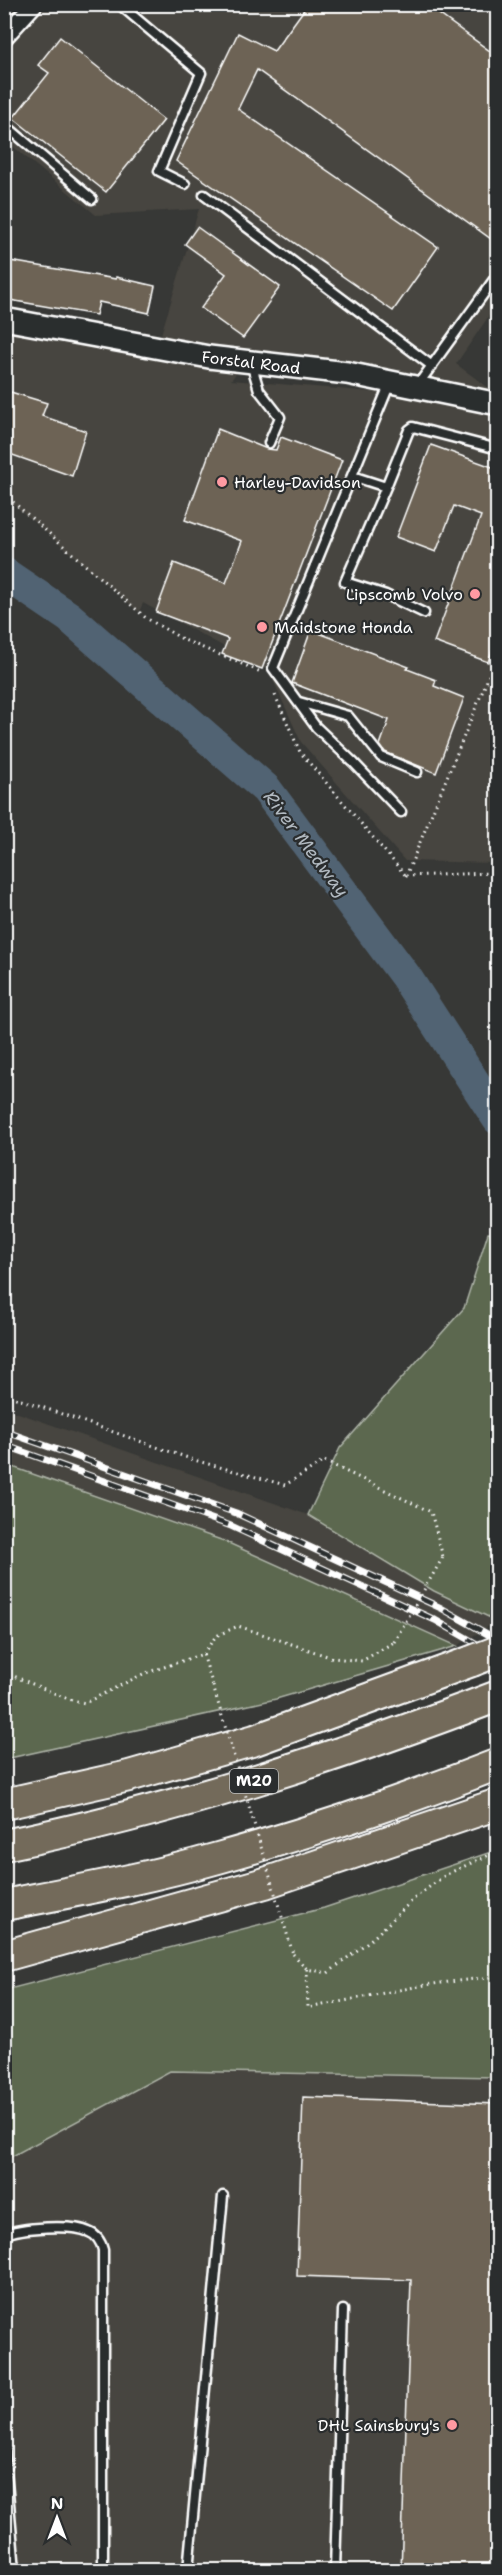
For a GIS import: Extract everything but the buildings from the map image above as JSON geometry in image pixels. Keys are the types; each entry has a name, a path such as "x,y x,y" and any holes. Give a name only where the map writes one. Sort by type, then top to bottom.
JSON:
{"highway":[{"name":"M20","path":"4,1804 129,1776 255,1740 485,1656"},
{"name":"M20","path":"4,1845 46,1837 229,1789 393,1735 498,1696"},
{"path":"4,1905 98,1887 216,1859 413,1796 498,1764"},
{"path":"4,1956 265,1883 498,1804"},
{"path":"4,1943 191,1904"}],"street":[{"path":"4,37 34,4"},
{"name":"Forstal Road","path":"4,319 209,357 347,373 498,404"}],"lane":[{"path":"119,4 201,74 159,171 185,184"},
{"path":"4,124 92,199"},
{"path":"204,195 432,366"},
{"path":"417,387 498,274"},
{"path":"251,362 259,390 280,417 269,443"},
{"path":"390,382 273,668 316,728 354,763 401,812"},
{"path":"424,613 386,595 345,582 409,430 413,427 498,448"},
{"path":"352,476 386,487"},
{"path":"298,702 348,716 381,757 417,772"},
{"path":"188,2571 223,2196"},
{"path":"4,2235 19,2229 77,2229 91,2232 100,2241 103,2261 103,2571"},
{"path":"335,2571 343,2310"},
{"path":"4,2447 15,2571"}],"path":[{"path":"4,494 146,618 184,640 266,674"},
{"path":"406,876 498,654"},
{"path":"274,693 300,752 406,876"},
{"path":"406,876 490,873 498,884"},
{"path":"4,1394 194,1460 285,1485 324,1461 431,1512 444,1557 394,1642 362,1661 333,1659 238,1626 216,1636 203,1654 142,1674 85,1703 68,1699 4,1672"},
{"path":"203,1654 293,1954 307,1969 328,1973 374,1937 417,1896 447,1874 498,1851"},
{"path":"307,1969 308,2008 425,1985 498,1976"}],"shaded area":[{"path":"5,5 497,5 497,304 456,364 497,394 497,863 405,861 301,742 269,671 143,603 139,612 5,497 4,329 160,338 199,209 96,215 5,140","holes":["254,350 417,374 408,395 231,380"]},
{"path":"4,1408 308,1515 497,1621 457,1646 224,1541 5,1464"},
{"path":"170,2071 497,2077 497,2570 5,2570 5,2160"}],"green space":[{"path":"488,1233 498,1235 497,1621 434,1591 308,1515 340,1448 464,1308"},
{"path":"4,1464 224,1541 457,1646 276,1699 5,1759"},
{"path":"497,1850 497,2077 170,2071 5,2160 5,1990 324,1908"}],"waterway":[{"name":"River Medway","path":"4,573 69,617 266,789 406,977 498,1119"}],"railway":[{"path":"4,1431 236,1513 441,1608 498,1640"},
{"path":"4,1445 231,1526 435,1620 498,1656"}],"place":[{"name":"Harley-Davidson","path":"222,482"},
{"name":"Lipscomb Volvo","path":"475,594"},
{"name":"Maidstone Honda","path":"262,627"},
{"name":"DHL Sainsbury's","path":"452,2425"}]}
